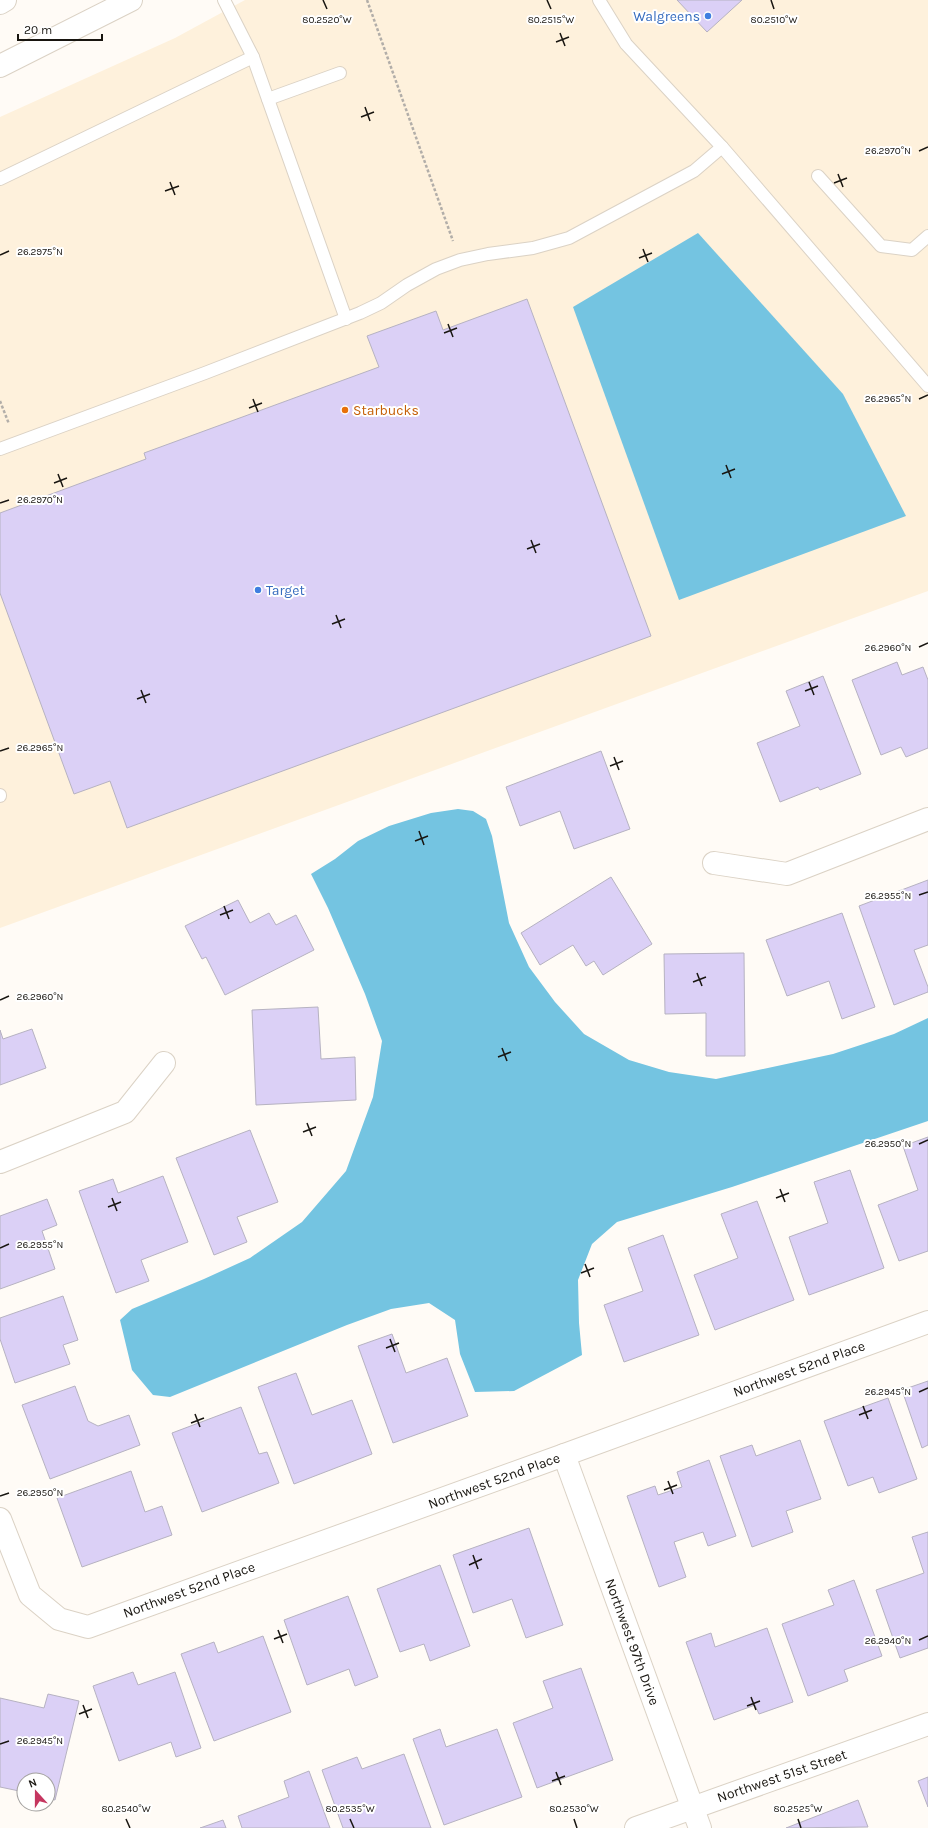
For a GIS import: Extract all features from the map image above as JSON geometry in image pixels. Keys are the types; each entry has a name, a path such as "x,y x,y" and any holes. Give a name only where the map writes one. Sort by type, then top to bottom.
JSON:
{"street":[{"path":"0,3 5,0"},
{"path":"0,66 131,0"},
{"path":"714,863 787,874 928,819"},
{"path":"0,1162 125,1112 164,1063"},
{"name":"Northwest 52nd Place","path":"0,1518 30,1595 59,1619 88,1627 928,1322"},
{"name":"Northwest 97th Drive","path":"564,1455 700,1828"},
{"name":"Northwest 51st Street","path":"636,1828 928,1724"}],"lane":[{"path":"224,0 253,57 346,319"},
{"path":"599,0 626,44 722,147 928,386"},
{"path":"0,179 253,57"},
{"path":"268,99 340,73"},
{"path":"0,449 346,319 381,303 407,285 436,269 460,260 488,254 533,248 570,238 694,171 722,147"},
{"path":"818,176 881,246 912,250 928,236"}],"path":[{"path":"367,0 460,260"}],"shaded area":[{"path":"245,0 928,0 928,591 0,928 0,117 175,38"}],"water":[{"path":"698,233 843,394 906,516 679,600 573,307"},
{"path":"458,809 473,811 486,819 492,836 509,923 529,967 555,1002 584,1034 629,1060 669,1072 716,1079 833,1054 894,1034 928,1018 928,1121 732,1187 617,1222 592,1244 578,1280 579,1323 582,1355 514,1391 475,1392 460,1354 455,1320 429,1303 391,1309 347,1325 170,1397 153,1395 132,1370 120,1320 132,1309 250,1258 302,1222 346,1171 373,1097 382,1041 365,994 328,908 311,874 335,859 358,841 389,826 431,813"}],"building":[{"name":"Walgreens","path":"677,0 742,0 707,32"},
{"path":"527,299 651,636 127,828 110,781 74,794 0,593 0,513 146,459 144,453 379,367 367,336 436,311 443,330"},
{"path":"897,662 902,675 923,667 928,680 928,748 906,757 901,747 881,755 852,680"},
{"path":"823,676 861,774 820,790 818,787 780,802 757,743 800,726 786,691"},
{"path":"601,751 630,829 574,849 560,811 520,826 506,787"},
{"path":"611,877 652,944 603,975 594,961 586,966 573,945 540,965 521,933"},
{"path":"928,880 928,945 914,950 928,987 928,992 894,1005 859,906"},
{"path":"238,900 250,923 269,913 276,925 296,915 314,950 225,995 206,957 202,959 185,926"},
{"path":"842,913 875,1007 842,1019 829,981 787,996 766,940"},
{"path":"744,953 745,1056 706,1056 706,1013 665,1014 664,954"},
{"path":"318,1007 321,1059 355,1057 356,1100 256,1105 252,1010"},
{"path":"32,1029 46,1068 0,1085 0,1030 3,1039"},
{"path":"250,1130 278,1202 237,1217 247,1242 214,1255 176,1158"},
{"path":"928,1137 928,1251 899,1261 878,1205 918,1190 903,1146"},
{"path":"850,1170 884,1268 809,1295 789,1237 828,1223 814,1182"},
{"path":"163,1176 188,1242 141,1260 149,1281 116,1293 79,1191 113,1179 118,1193"},
{"path":"47,1199 57,1225 42,1231 55,1269 0,1289 0,1216"},
{"path":"757,1201 794,1300 715,1330 694,1275 738,1258 721,1214"},
{"path":"663,1235 699,1335 624,1362 604,1305 643,1291 628,1248"},
{"path":"63,1296 78,1340 63,1345 70,1364 15,1383 0,1339 0,1318"},
{"path":"392,1334 406,1373 447,1358 468,1416 393,1443 358,1346"},
{"path":"296,1373 312,1415 352,1400 372,1454 294,1484 258,1387"},
{"path":"928,1381 928,1445 922,1448 902,1390"},
{"path":"75,1386 88,1421 98,1426 129,1415 140,1445 50,1479 22,1405"},
{"path":"888,1398 917,1479 879,1493 873,1477 848,1486 824,1421"},
{"path":"241,1407 259,1454 267,1452 279,1483 202,1512 172,1433"},
{"path":"800,1440 821,1499 786,1511 793,1532 752,1547 720,1456 752,1445 756,1456"},
{"path":"709,1460 736,1536 708,1546 703,1532 674,1542 686,1577 659,1587 627,1496 655,1486 658,1495 682,1487 677,1472"},
{"path":"131,1471 145,1512 162,1506 172,1535 82,1567 57,1498"},
{"path":"529,1528 563,1625 526,1638 512,1599 473,1613 453,1555"},
{"path":"928,1532 928,1648 900,1658 876,1590 924,1573 912,1537"},
{"path":"440,1565 470,1646 430,1661 424,1644 400,1652 377,1589"},
{"path":"854,1580 882,1656 844,1670 848,1681 808,1696 782,1624 834,1605 828,1590"},
{"path":"348,1596 378,1677 355,1686 349,1669 307,1685 284,1620"},
{"path":"767,1628 793,1702 759,1714 755,1705 714,1720 686,1642 711,1633 715,1647"},
{"path":"263,1636 291,1712 214,1741 181,1654 214,1642 218,1653"},
{"path":"581,1668 613,1760 537,1788 513,1723 553,1708 543,1681"},
{"path":"133,1672 138,1685 175,1672 201,1748 176,1757 171,1742 119,1761 93,1686"},
{"path":"48,1694 79,1701 56,1796 56,1772 16,1772 16,1790 0,1787 0,1698 44,1708"},
{"path":"440,1729 446,1747 497,1729 522,1797 444,1825 413,1739"},
{"path":"404,1754 431,1828 343,1828 322,1770 357,1757 362,1769"},
{"path":"309,1771 330,1828 242,1828 238,1816 289,1797 284,1781"},
{"path":"928,1777 928,1807 918,1781"},
{"path":"858,1800 868,1827 786,1828"},
{"path":"223,1820 226,1828 200,1828"}],"place":[{"name":"Walgreens","path":"708,16"},
{"name":"Starbucks","path":"345,410"},
{"name":"Target","path":"258,590"}]}
